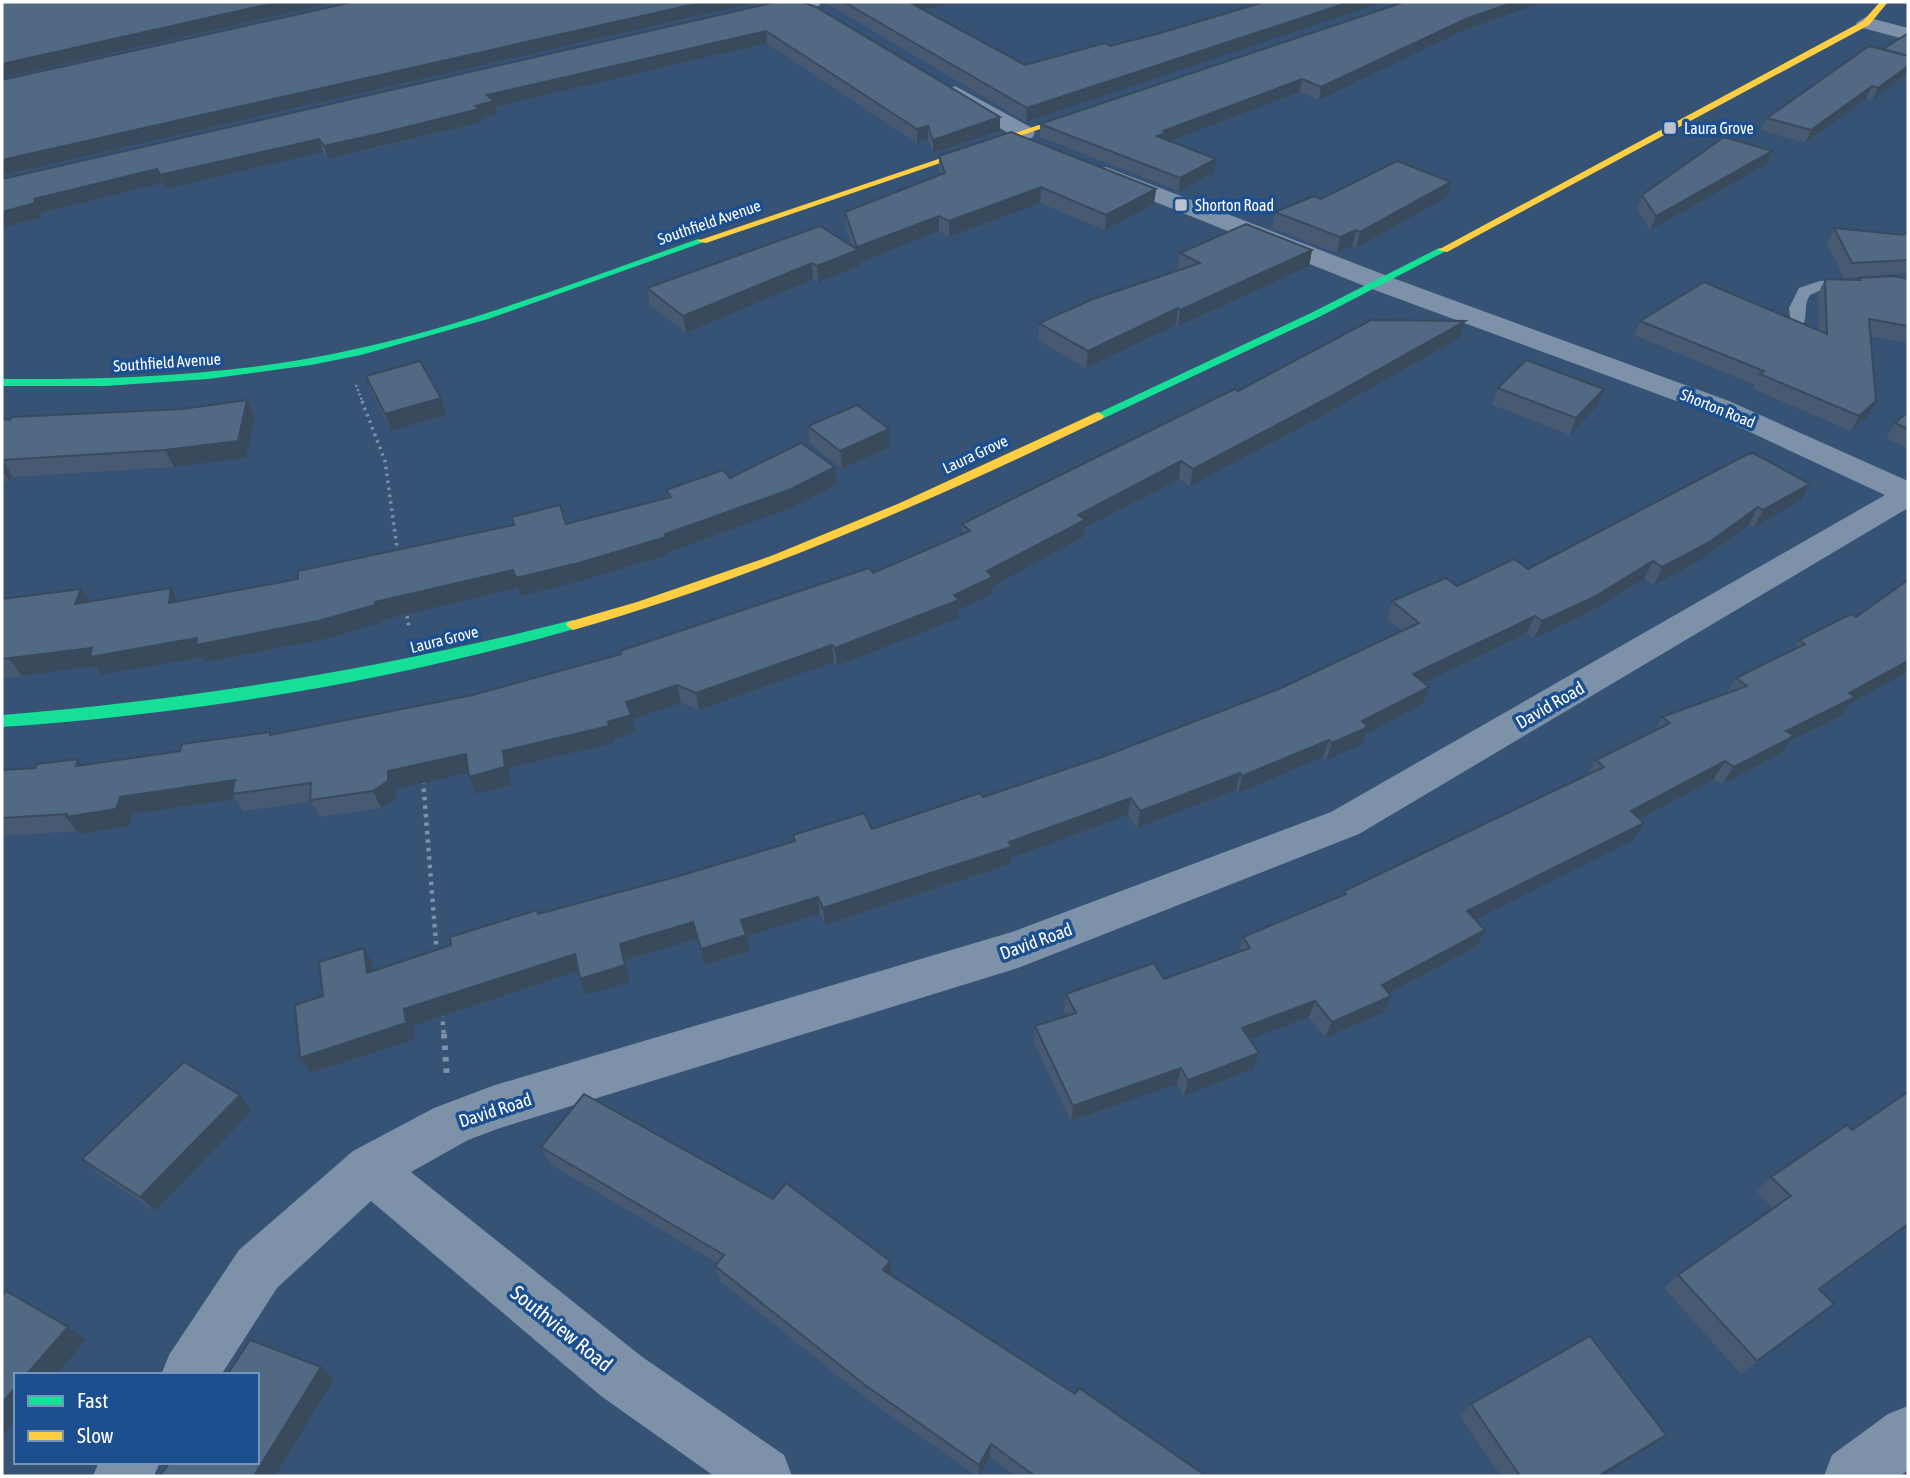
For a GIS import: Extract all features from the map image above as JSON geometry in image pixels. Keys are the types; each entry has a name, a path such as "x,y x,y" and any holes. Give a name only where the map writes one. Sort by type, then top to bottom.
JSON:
{"street":[{"name":"Laura Grove","path":"2,720 160,709 284,691 414,665 675,595 785,557 934,493 1381,283 1866,23 1884,2"},
{"path":"1866,23 1908,34"},
{"path":"936,80 1019,135 1052,152"},
{"name":"Southfield Avenue","path":"2,383 70,385 174,380 259,370 345,355 412,339 523,304 1100,107"},
{"name":"Shorton Road","path":"1078,163 1381,283 1719,407 1908,494"},
{"name":"David Road","path":"190,1373 258,1269 371,1168 451,1124 495,1107 606,1076 1018,949 1345,823 1908,494"},
{"name":"Southview Road","path":"371,1168 404,1199 621,1376 763,1476"},
{"path":"1853,1476 1908,1434"}],"lane":[{"path":"1797,322 1799,297 1810,288 1873,284"}],"path":[{"path":"355,382 385,461 398,556"},
{"path":"404,597 414,665"},
{"path":"423,776 437,957"},
{"path":"441,999 451,1124"}],"building":[{"path":"2,2 279,2 2,64"},
{"path":"353,2 704,2 2,160 2,80"},
{"path":"776,2 802,2 816,7 1000,117 933,140 928,126 917,129 766,31 487,95 494,101 475,106 479,109 378,134 324,146 319,139 160,175 157,169 34,199 35,203 2,212 2,179"},
{"path":"844,2 909,2 1025,65 1105,43 1110,46 1157,34 1264,2 1350,2 1027,108"},
{"path":"1404,2 1514,2 1466,19 1321,87 1302,79 1163,131 1166,133 1157,136 1216,159 1180,178 1040,124"},
{"path":"1907,34 1908,56 1883,49"},
{"path":"1869,46 1908,56 1908,66 1878,88 1872,86 1811,130 1767,118"},
{"path":"1011,132 1156,189 1106,215 1041,187 949,221 939,216 857,247 845,212 945,173 939,156"},
{"path":"1724,137 1772,151 1656,216 1642,195"},
{"path":"1397,161 1451,182 1360,232 1356,230 1340,237 1275,212 1314,196 1321,199"},
{"path":"1246,224 1312,250 1180,310 1178,308 1088,351 1039,323 1093,299 1200,263 1180,253"},
{"path":"820,226 858,250 817,266 812,263 683,316 647,288"},
{"path":"1834,228 1904,235 1908,230 1908,260 1852,263"},
{"path":"1894,276 1908,279 1908,326 1869,319 1876,401 1859,416 1760,374 1764,371 1640,321 1704,282 1827,334 1825,279 1860,280 1859,278"},
{"path":"1371,320 1465,321 1193,469 1181,461 1078,515 1085,520 987,571 993,577 954,595 959,600 835,648 832,645 696,693 677,685 626,702 631,715 608,722 609,726 503,751 505,767 469,777 466,754 388,771 388,781 373,791 310,800 311,783 232,794 235,780 120,797 116,809 66,817 67,814 2,818 2,770 35,768 37,764 78,759 76,766 180,751 182,744 270,732 270,735 473,695 621,654 620,651 869,568 873,573 970,531 962,524 1210,401 1235,389 1238,391"},
{"path":"1526,360 1604,389 1576,418 1498,388"},
{"path":"420,361 441,398 385,414 366,376"},
{"path":"247,400 238,441 165,450 2,460 2,419 182,409"},
{"path":"857,405 889,429 840,451 808,426"},
{"path":"1908,412 1908,429 1895,423"},
{"path":"801,443 835,467 789,490 665,534 666,537 579,563 516,578 513,570 375,602 375,605 318,621 196,645 197,638 90,657 92,648 2,659 2,599 81,589 75,604 171,588 169,603 298,579 298,571 514,525 512,517 560,505 566,524 671,497 666,490 723,470 730,478"},
{"path":"1753,453 1810,484 1763,510 1758,507 1708,543 1662,567 1653,561 1594,597 1542,621 1535,616 1413,674 1429,687 1362,721 1368,727 1332,743 1329,740 1242,776 1240,773 1140,811 1131,798 1009,842 1011,847 823,908 818,897 741,920 746,935 701,949 693,922 620,944 625,965 580,979 575,954 404,1009 406,1023 300,1058 295,1005 323,996 319,962 364,948 367,973 451,945 450,937 537,910 538,914 679,876 795,841 793,835 864,813 872,829 980,793 983,797 1102,757 1279,689 1419,623 1392,601 1446,578 1457,586 1514,559 1528,569"},
{"path":"1908,580 1908,661 1849,693 1855,697 1786,731 1794,736 1734,767 1725,761 1631,811 1644,823 1467,911 1485,930 1382,985 1391,996 1332,1022 1315,1001 1242,1028 1259,1053 1188,1080 1181,1068 1073,1106 1035,1026 1076,1013 1066,994 1154,963 1164,979 1250,948 1243,937 1346,894 1344,891 1604,767 1596,760 1670,723 1662,717 1747,686 1736,678 1805,644 1799,640 1851,614 1856,617"},
{"path":"184,1062 240,1095 140,1197 82,1159"},
{"path":"1908,1092 1908,1224 1819,1289 1834,1304 1757,1361 1678,1275 1791,1196 1771,1177 1847,1125 1852,1130"},
{"path":"584,1094 773,1199 786,1183 890,1261 883,1270 1075,1394 1079,1388 1206,1476 1035,1476 991,1444 979,1465 865,1385 715,1266 724,1255 541,1147"},
{"path":"6,1291 68,1327 28,1373 14,1373 14,1389 2,1403 2,1296"},
{"path":"1590,1336 1666,1435 1598,1476 1520,1476 1471,1404"},
{"path":"250,1340 321,1367 254,1476 160,1476 169,1464 259,1464 259,1373 228,1373"}],"traffic: fast":[{"path":"2,383 105,382 208,376 260,370 361,352 484,317 702,241"},
{"path":"1098,416 1315,315 1443,250"},
{"path":"2,721 146,707 289,687 431,660 573,625"}],"traffic: slow":[{"path":"1443,250 1866,23 1884,2"},
{"path":"702,241 1089,111"},
{"path":"573,625 710,583 776,559 969,477 1098,416"}],"place":[{"name":"Laura Grove","path":"1670,128"},
{"name":"Shorton Road","path":"1181,205"}]}
